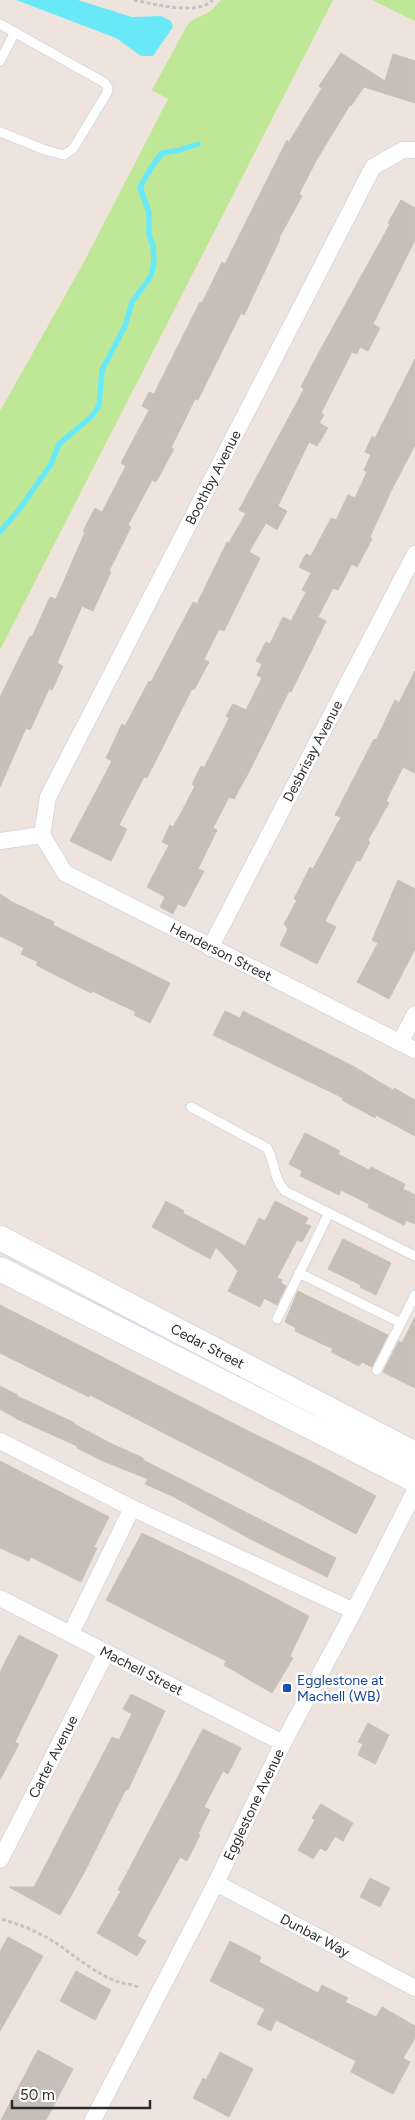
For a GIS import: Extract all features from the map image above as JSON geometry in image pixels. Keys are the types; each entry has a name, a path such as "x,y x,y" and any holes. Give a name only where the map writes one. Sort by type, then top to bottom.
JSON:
{"main road":[{"name":"Cedar Street","path":"0,1238 415,1454"},
{"name":"Cedar Street","path":"0,1269 415,1480"}],"street":[{"name":"Boothby Avenue","path":"42,835 48,797 373,167 403,150 415,150"},
{"name":"Desbrisay Avenue","path":"210,948 415,554"},
{"path":"0,841 42,835"},
{"name":"Henderson Street","path":"42,835 64,873 415,1050"},
{"path":"400,1043 415,1014"},
{"path":"0,1441 132,1508 354,1611"},
{"name":"Egglestone Avenue","path":"93,2120 216,1883 283,1744 415,1491"},
{"path":"71,1633 132,1508"},
{"name":"Machell Street","path":"0,1598 283,1744"},
{"name":"Carter Avenue","path":"0,1860 106,1653"},
{"name":"Dunbar Way","path":"216,1883 415,1988"}],"lane":[{"path":"0,24 105,84 108,88 108,93 73,148 64,155 45,150 0,132"},
{"path":"0,61 15,32"},
{"path":"191,1108 266,1148 271,1154 277,1179 285,1191 415,1256"},
{"path":"277,1318 329,1213"},
{"path":"299,1274 401,1323"},
{"path":"377,1370 415,1295"}],"path":[{"path":"134,0 195,9 208,5 213,0"},
{"path":"2,1918 36,1931 74,1957 119,1982 138,1987"}],"green space":[{"path":"221,0 333,0 0,650 0,411 84,262 168,99 152,90 189,22 211,11"},
{"path":"372,0 415,0 415,21"}],"water":[{"path":"16,0 78,0 132,17 161,16 171,21 173,27 153,56 141,56 116,38"}],"building":[{"path":"341,53 385,81 393,54 415,61 415,103 364,87 350,105 317,159 299,194 302,196 279,238 244,315 241,313 198,400 195,399 171,448 174,449 156,482 152,480 128,525 131,527 109,571 111,572 93,611 82,606 57,663 63,666 52,690 49,689 30,730 26,728 0,787 0,697 30,636 32,637 50,597 56,599 85,532 83,531 95,508 102,512 126,466 121,463 149,410 142,406 149,392 154,394 200,302 202,303 222,262 225,264 287,140 289,142 322,88 319,86"},
{"path":"401,200 415,208 415,240 373,324 380,328 368,351 360,347 357,354 352,352 321,413 324,415 319,423 328,428 317,446 309,442 278,506 287,511 277,530 266,523 249,552 260,558 224,631 219,629 204,659 209,662 194,690 192,689 147,778 144,777 119,825 127,829 111,861 70,841 112,761 106,758 122,724 125,726 149,681 151,682 193,602 197,604 227,542 229,543 246,513 239,510 304,389 301,387 318,354 390,224 388,223"},
{"path":"415,359 415,445 391,491 370,537 372,539 357,567 352,564 338,590 333,588 318,617 326,621 291,692 289,691 234,799 229,797 213,828 217,830 198,869 204,871 185,907 178,904 173,914 160,907 165,897 147,887 169,845 162,842 170,825 173,827 195,786 192,784 201,766 204,768 229,718 226,716 233,704 246,710 262,678 257,675 262,664 256,661 266,642 270,644 283,617 291,621 306,592 302,590 311,573 299,567 306,554 311,556 331,518 336,520 348,495 355,498 367,472 364,470 371,455 365,452 372,436 375,438"},
{"path":"415,671 415,773 403,767 386,801 389,803 368,840 370,842 360,861 357,860 325,921 336,927 317,964 280,945 288,929 284,924 297,900 294,899 310,867 313,869 341,817 335,815 374,739 376,740 395,700 399,703"},
{"path":"398,880 415,889 415,949 389,999 357,982 378,943 372,940"},
{"path":"0,894 12,902 54,922 53,925 170,983 150,1023 134,1015 136,1012 92,991 91,993 36,965 38,962 21,954 24,948 0,936"},
{"path":"225,1011 240,1018 243,1011 351,1065 393,1090 394,1088 415,1100 415,1136 376,1115 375,1118 342,1100 343,1098 213,1035"},
{"path":"305,1133 340,1151 338,1154 369,1170 371,1167 405,1184 403,1189 415,1195 415,1224 406,1220 404,1225 368,1207 369,1204 341,1190 339,1195 300,1176 302,1171 289,1164"},
{"path":"166,1201 184,1211 183,1213 245,1246 259,1218 265,1221 275,1201 308,1218 305,1224 311,1226 302,1242 297,1240 277,1278 282,1280 281,1283 286,1286 277,1305 264,1298 260,1307 228,1291 238,1271 216,1247 210,1259 152,1227"},
{"path":"343,1239 391,1263 376,1295 360,1287 361,1285 328,1269"},
{"path":"298,1291 388,1335 372,1367 362,1362 359,1366 331,1352 333,1349 295,1331 296,1328 285,1322"},
{"path":"0,1305 376,1496 356,1534 90,1395 89,1397 0,1353"},
{"path":"415,1317 415,1388 383,1372 399,1341 402,1343"},
{"path":"0,1386 336,1558 327,1577 258,1543 172,1496 145,1484 148,1479 103,1461 77,1448 77,1446 17,1419 0,1409"},
{"path":"0,1461 109,1517 94,1547 97,1548 81,1582 31,1557 29,1561 0,1548"},
{"path":"142,1533 242,1581 309,1616 290,1656 293,1658 272,1693 224,1665 226,1661 106,1600"},
{"path":"19,1635 58,1655 15,1742 19,1744 0,1780 0,1672"},
{"path":"131,1694 165,1711 128,1790 126,1789 84,1873 60,1915 9,1887 34,1887 112,1737 119,1740 132,1714 123,1709"},
{"path":"368,1723 389,1735 375,1764 358,1755 363,1744 358,1742"},
{"path":"203,1729 241,1748 228,1774 223,1771 204,1807 210,1810 187,1861 180,1857 137,1936 146,1941 137,1956 97,1933 121,1891 118,1890"},
{"path":"321,1804 353,1823 343,1841 335,1836 326,1851 320,1848 313,1859 298,1850 315,1820 312,1818"},
{"path":"370,1878 390,1888 380,1907 360,1897"},
{"path":"8,1937 43,1956 0,2031 0,1952"},
{"path":"230,1941 261,1957 259,1962 318,1993 322,1985 348,1998 345,2002 376,2017 382,2007 415,2026 415,2038 403,2058 410,2062 393,2094 351,2072 356,2061 276,2020 271,2031 257,2024 265,2009 210,1981"},
{"path":"76,1971 111,1990 95,2020 60,2001"},
{"path":"38,2050 73,2069 46,2120 1,2120"},
{"path":"220,2052 253,2069 229,2117 193,2098 203,2078 206,2080"}],"waterway":[{"path":"0,532 21,507 51,464 59,444 92,416 99,406 102,370 125,326 132,302 151,276 154,262 153,245 149,235 149,213 140,187 162,153 198,144"}],"place":[{"name":"Egglestone at Machell (WB)","path":"287,1688"}]}
